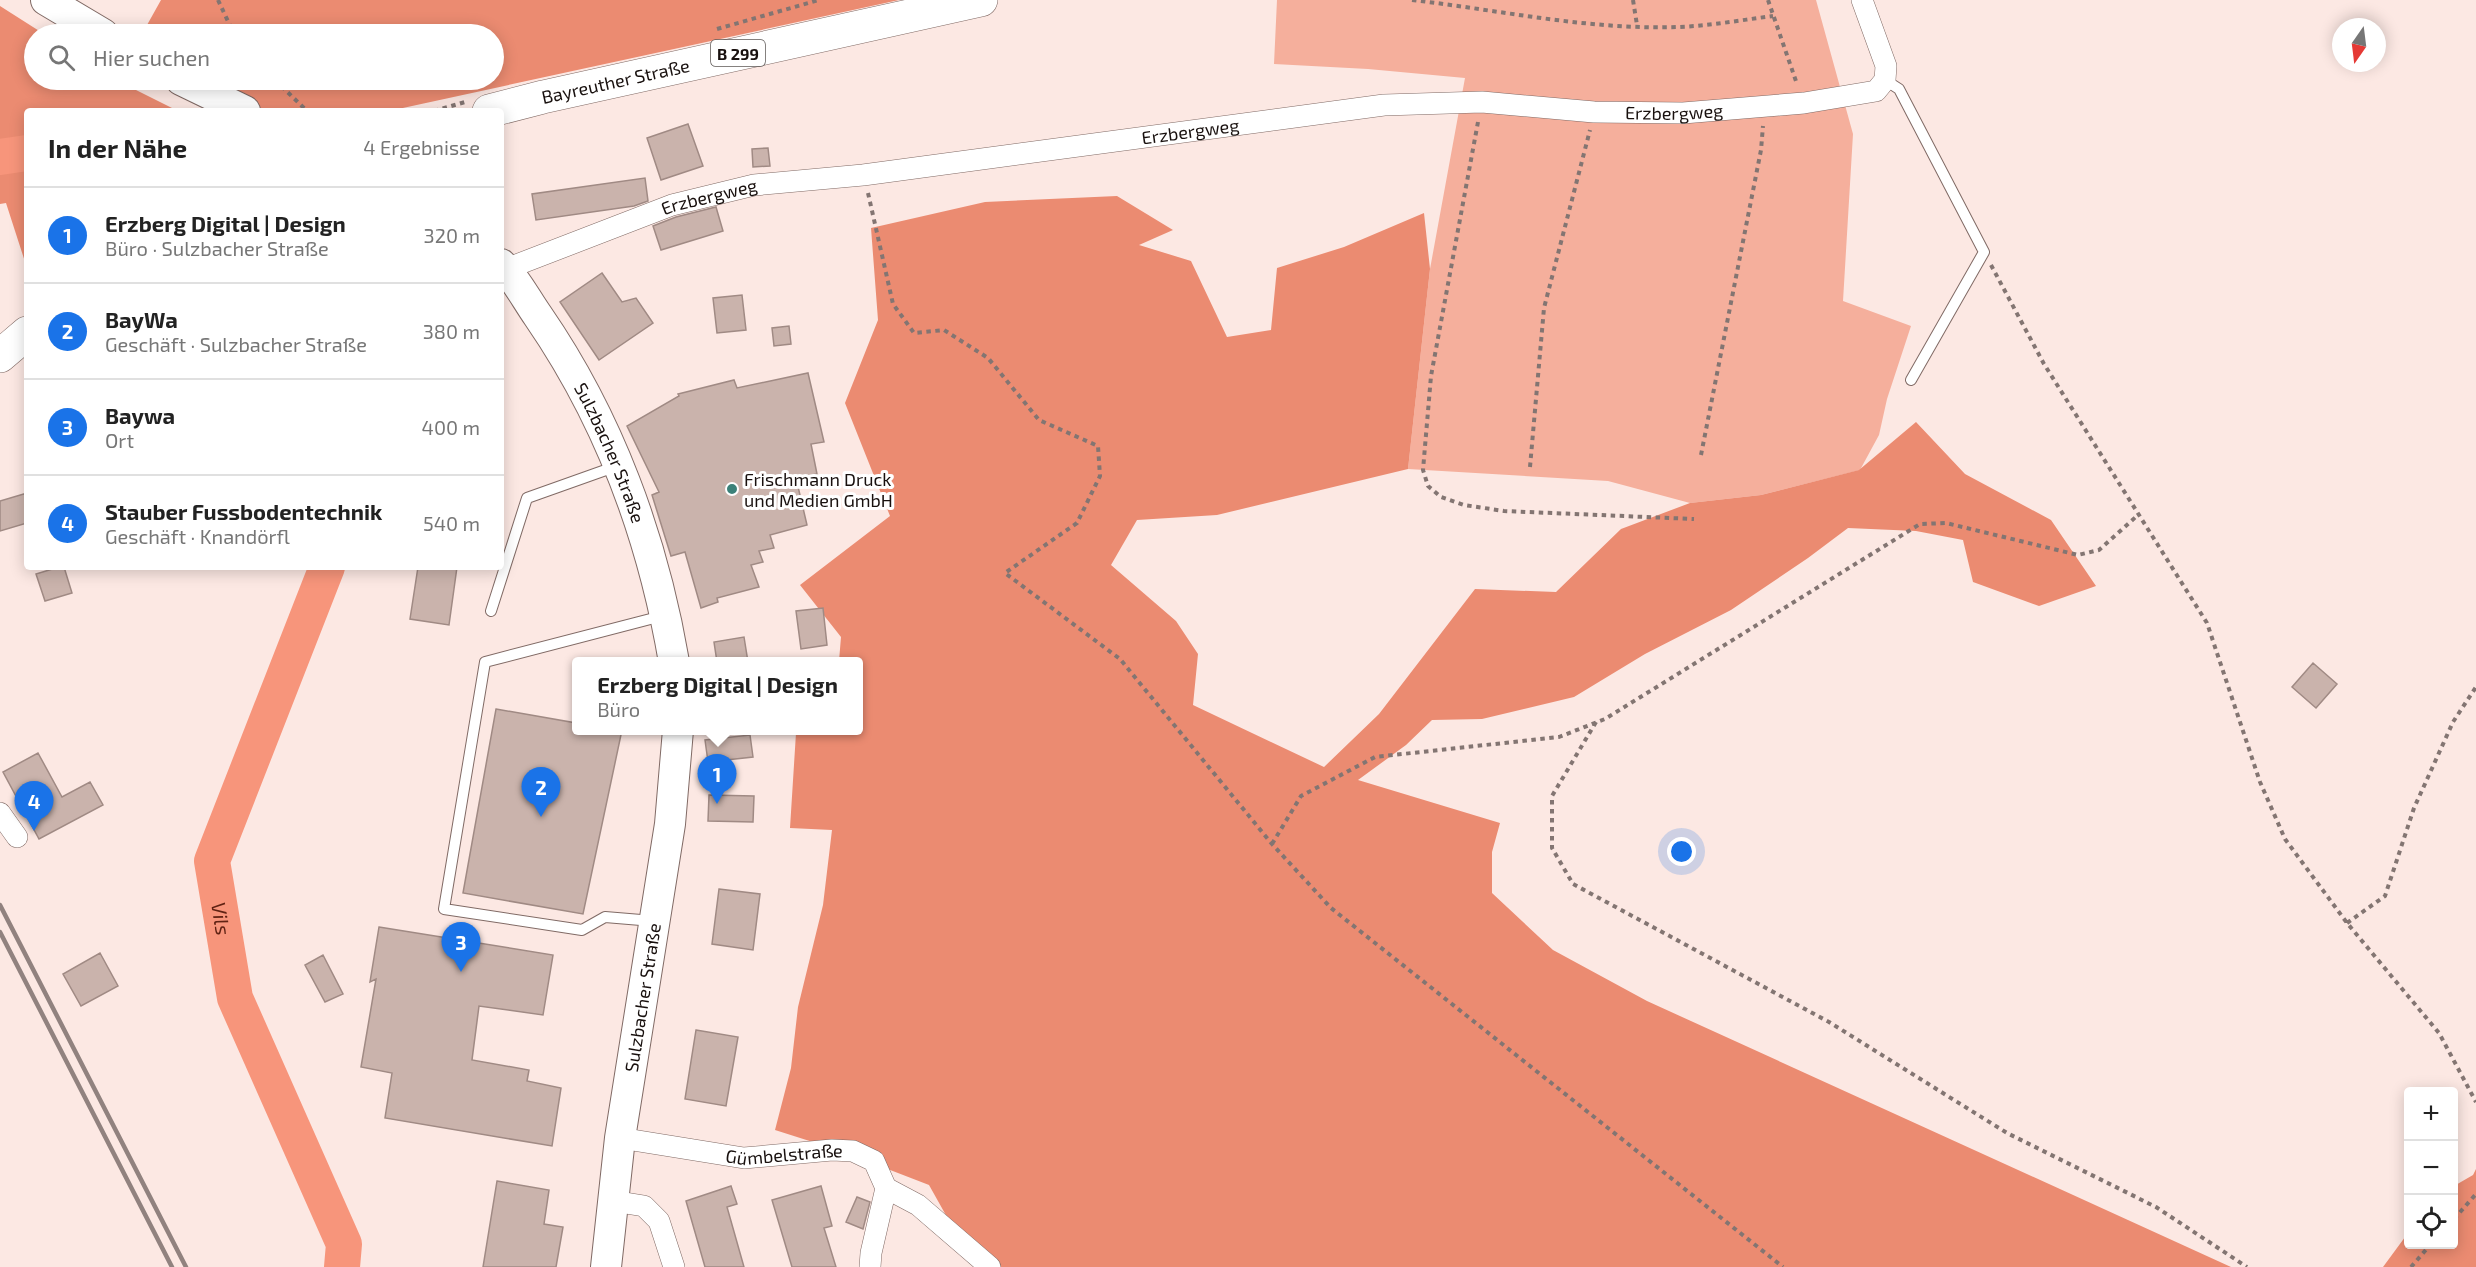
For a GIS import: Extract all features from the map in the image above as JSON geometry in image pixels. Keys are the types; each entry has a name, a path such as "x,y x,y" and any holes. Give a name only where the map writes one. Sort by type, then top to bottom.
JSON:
{"main road":[{"path":"46,0 86,24"},
{"name":"Bayreuther Straße","path":"501,108 566,91 981,0"},
{"path":"202,90 239,108"},
{"name":"Sulzbacher Straße","path":"504,268 565,355 594,409 618,466 654,567 673,657"},
{"path":"0,356 24,336"},
{"name":"Sulzbacher Straße","path":"606,1267 620,1138 670,824 678,735"}],"street":[{"path":"1862,0 1886,66 1885,80"},
{"name":"Erzbergweg","path":"504,267 672,205 754,185 863,175 1384,105 1482,102 1594,112 1683,113 1804,103 1876,91 1885,80"},
{"path":"0,813 17,837"},
{"name":"Gümbelstraße","path":"620,1138 744,1158 853,1150 874,1161 886,1188"},
{"path":"870,1267 886,1188 918,1206 990,1267"},
{"path":"613,1201 644,1206 659,1221 674,1267"}],"lane":[{"path":"1885,80 1899,89 1984,252 1911,380"},
{"path":"491,611 527,498 618,466"},
{"path":"656,922 605,917 582,930 444,909 485,662 666,616"}],"path":[{"path":"218,0 229,24"},
{"path":"1412,0 1490,9 1556,20 1637,26 1677,27 1773,16"},
{"path":"1633,0 1637,26"},
{"path":"1768,0 1804,103"},
{"path":"285,90 304,108"},
{"path":"1482,102 1431,376 1423,470 1428,486 1441,497 1464,505 1504,511 1694,519"},
{"path":"1701,455 1761,150 1765,106"},
{"path":"1530,467 1544,308 1594,112"},
{"path":"863,175 893,304 914,333 944,330 988,358 1039,420 1098,446 1100,476 1077,523 1005,573 1120,659 1272,844 1331,908 1783,1267"},
{"path":"1984,252 2044,363 2207,623 2260,782 2285,839 2347,923 2439,1033 2476,1102"},
{"path":"1272,844 1301,796 1375,757 1559,737 1596,722 1920,524 1946,523 2078,555 2098,550 2139,514"},
{"path":"2347,923 2385,896 2414,808 2453,722 2476,687"},
{"path":"1596,722 1552,796 1552,848 1573,884 1829,1022 2007,1133 2157,1207 2247,1267"},
{"path":"2458,1214 2476,1194"},
{"path":"2411,1267 2427,1249"}],"shaded area":[{"path":"161,0 899,0 504,86 504,24 148,24"},
{"path":"1277,0 1816,0 1853,134 1843,301 1911,326 1887,399 1879,435 1860,470 1761,495 1690,503 1608,481 1408,469 1430,269 1465,78 1368,69 1274,64"},
{"path":"0,6 28,24 24,24 24,90 136,90 172,108 24,108 24,259 6,203 0,204"},
{"path":"217,90 485,90 403,108 210,108"},
{"path":"1117,196 1173,230 1139,245 1191,261 1227,337 1271,330 1277,268 1344,247 1424,213 1430,269 1408,469 1217,515 1137,520 1111,565 1176,621 1198,654 1193,705 1324,767 1379,714 1475,589 1556,592 1621,529 1690,503 1761,495 1859,470 1916,422 1965,474 2051,520 2096,586 2039,606 1973,582 1963,540 1916,531 1848,528 1731,610 1645,654 1574,697 1482,719 1432,720 1406,745 1358,780 1500,823 1492,852 1492,893 1553,950 1647,1001 2231,1267 975,1267 929,1185 841,1151 775,1130 791,1068 798,1007 823,905 832,830 790,828 796,735 863,735 863,657 839,657 841,637 800,585 890,516 845,403 878,320 871,228 985,202"},
{"path":"2476,1169 2476,1267 2383,1267 2404,1238 2404,1249 2458,1249 2458,1184 2473,1175"}],"building":[{"path":"688,124 703,166 661,180 647,138"},
{"path":"768,148 770,166 753,167 752,149"},
{"path":"645,178 648,201 634,206 536,220 532,194"},
{"path":"716,207 723,231 661,250 653,226 676,217"},
{"path":"602,273 622,302 636,298 653,323 599,360 560,302"},
{"path":"742,295 746,330 717,333 713,298"},
{"path":"789,326 791,344 774,346 772,328"},
{"name":"Frischmann Druck und Medien GmbH","path":"808,373 824,442 811,444 817,474 796,478 807,525 770,535 774,548 759,551 763,562 751,565 759,587 717,598 718,602 701,608 685,552 671,556 652,495 659,492 627,426 679,396 678,394 734,380 737,388"},
{"path":"24,494 24,524 0,531 0,501"},
{"path":"49,570 65,570 72,593 45,601 36,574"},
{"path":"418,570 457,570 449,625 410,619"},
{"path":"823,608 827,645 801,649 796,611"},
{"path":"744,637 747,657 716,657 714,642"},
{"path":"2313,663 2337,684 2316,708 2292,687"},
{"path":"496,709 572,722 572,735 621,735 583,914 463,893"},
{"path":"750,735 753,757 708,762 705,740"},
{"path":"38,753 62,797 90,782 103,805 39,839 3,772"},
{"path":"709,795 754,796 753,822 708,821"},
{"path":"719,889 760,894 753,950 712,944"},
{"path":"379,927 553,955 543,1015 479,1006 472,1060 529,1070 527,1081 561,1088 552,1146 385,1118 392,1073 361,1067 376,979 370,982"},
{"path":"100,953 118,986 81,1006 63,974"},
{"path":"323,955 343,994 325,1002 305,965"},
{"path":"696,1030 738,1037 726,1106 685,1099"},
{"path":"497,1181 549,1190 544,1224 563,1227 556,1267 483,1267"},
{"path":"731,1186 737,1204 727,1207 744,1267 705,1267 686,1201"},
{"path":"821,1186 832,1226 824,1228 836,1267 792,1267 772,1200"},
{"path":"857,1197 870,1202 863,1229 846,1222"}],"waterway":[{"name":"Vils","path":"0,157 24,153"},
{"name":"Vils","path":"326,570 212,861 235,998 344,1244 342,1267"}],"railway":[{"path":"0,905 186,1267"},
{"path":"0,932 172,1267"}],"place":[{"name":"Frischmann Druck und Medien GmbH","path":"732,489"},
{"name":"Erzberg Digital | Design","path":"717,804"},
{"name":"BayWa","path":"541,817"},
{"name":"Stauber Fussbodentechnik","path":"34,831"},
{"name":"Baywa","path":"461,972"}]}
